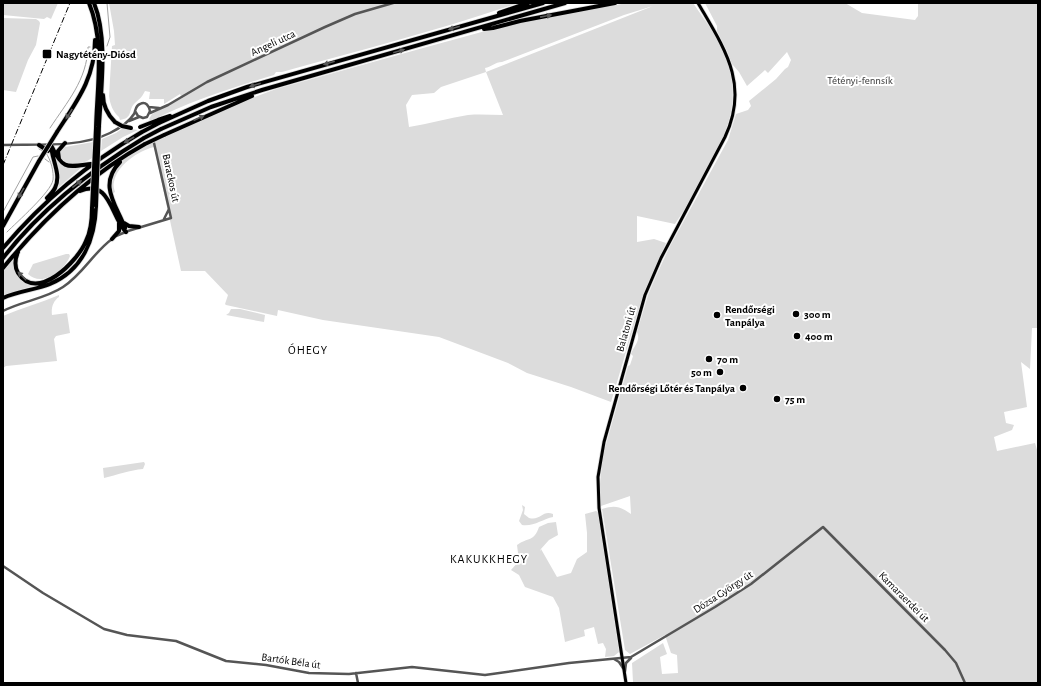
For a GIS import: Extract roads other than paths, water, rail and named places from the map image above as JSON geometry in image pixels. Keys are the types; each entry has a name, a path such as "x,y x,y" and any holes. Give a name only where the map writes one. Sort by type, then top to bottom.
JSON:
{"highway":[{"path":"3,298 50,284 64,276 74,267 84,254 92,237 95,225 94,207 98,38 94,17 89,3"},
{"path":"94,3 98,13 102,38 101,79 97,127"},
{"path":"492,18 498,13 528,3"},
{"path":"101,79 105,108 110,117 122,126 131,128 140,127 159,122 208,101 247,87 543,3"},
{"path":"3,258 34,223 68,191 109,160 161,129 211,107 262,90 565,3"},
{"path":"473,30 493,28 520,21 615,3"},
{"path":"3,226 39,161 83,92 92,69 95,51 94,17"},
{"path":"3,268 34,231 64,202 88,182 129,153 164,135 257,94 262,90"},
{"path":"3,248 42,206 92,163 159,122"},
{"path":"60,161 58,152 65,143"},
{"path":"51,144 57,158 66,165 75,167 92,163"},
{"path":"42,206 55,189 57,182 57,172 51,144"},
{"path":"39,145 48,150 53,157"},
{"path":"126,232 111,199 109,183 114,168 129,153"},
{"path":"64,202 83,190 89,188 96,190 108,199 121,221 129,226 139,227"},
{"path":"21,246 16,256 15,264 22,278 36,283 55,277 74,261 84,246 90,230 94,207"},
{"path":"112,239 119,230 121,221"}],"main road":[{"name":"Balatoni út","path":"626,683 598,492 600,460 633,337 648,288 664,253 725,137 734,109 734,83 730,64 715,30 698,3"}],"street":[{"name":"Angeli utca","path":"149,114 206,82 325,27 355,14 393,3"},
{"path":"125,123 135,111 137,106 141,103 146,104 149,107 163,107"},
{"path":"135,111 140,118 148,124 149,107"},
{"path":"3,145 65,143 100,137 125,123 149,114"},
{"name":"Barackos út","path":"154,143 171,218 163,220"},
{"path":"3,311 12,306 45,296 63,287 112,239 139,227 163,220 169,209"},
{"name":"Dózsa György út","path":"623,658 631,657 751,584 823,527"},
{"name":"Kamaraerdei út","path":"823,527 945,650 956,663 966,683"},
{"name":"Bartók Béla út","path":"3,566 95,624 116,633 176,641 216,657 235,662 266,665 303,673 356,673 412,667 485,675 546,665 623,658"},
{"path":"625,673 626,664 631,657"},
{"path":"613,659 619,662 625,673"},
{"path":"356,673 358,683"}],"waterway":[{"path":"107,3 110,37 107,46"},
{"path":"50,128 69,100 80,80 87,59 88,47 90,47"},
{"path":"39,149 43,151"},
{"path":"7,232 40,199 51,185 53,180 53,170 46,153"},
{"path":"3,212 33,157 38,156"},
{"path":"45,159 49,162"}],"railway":[{"path":"3,165 70,3"}],"place":[{"name":"Nagytétény-Diósd","path":"47,54"},
{"name":"300 m","path":"796,314"},
{"name":"Rendőrségi Tanpálya","path":"717,315"},
{"name":"400 m","path":"797,336"},
{"name":"70 m","path":"709,359"},
{"name":"50 m","path":"720,372"},
{"name":"Rendőrségi Lőtér és Tanpálya","path":"743,388"},
{"name":"75 m","path":"777,399"}],"district":[{"name":"ÓHEGY","path":"308,350"},
{"name":"KAKUKKHEGY","path":"489,559"}],"park label":[{"name":"Tétényi-fennsík","path":"860,80"}]}
